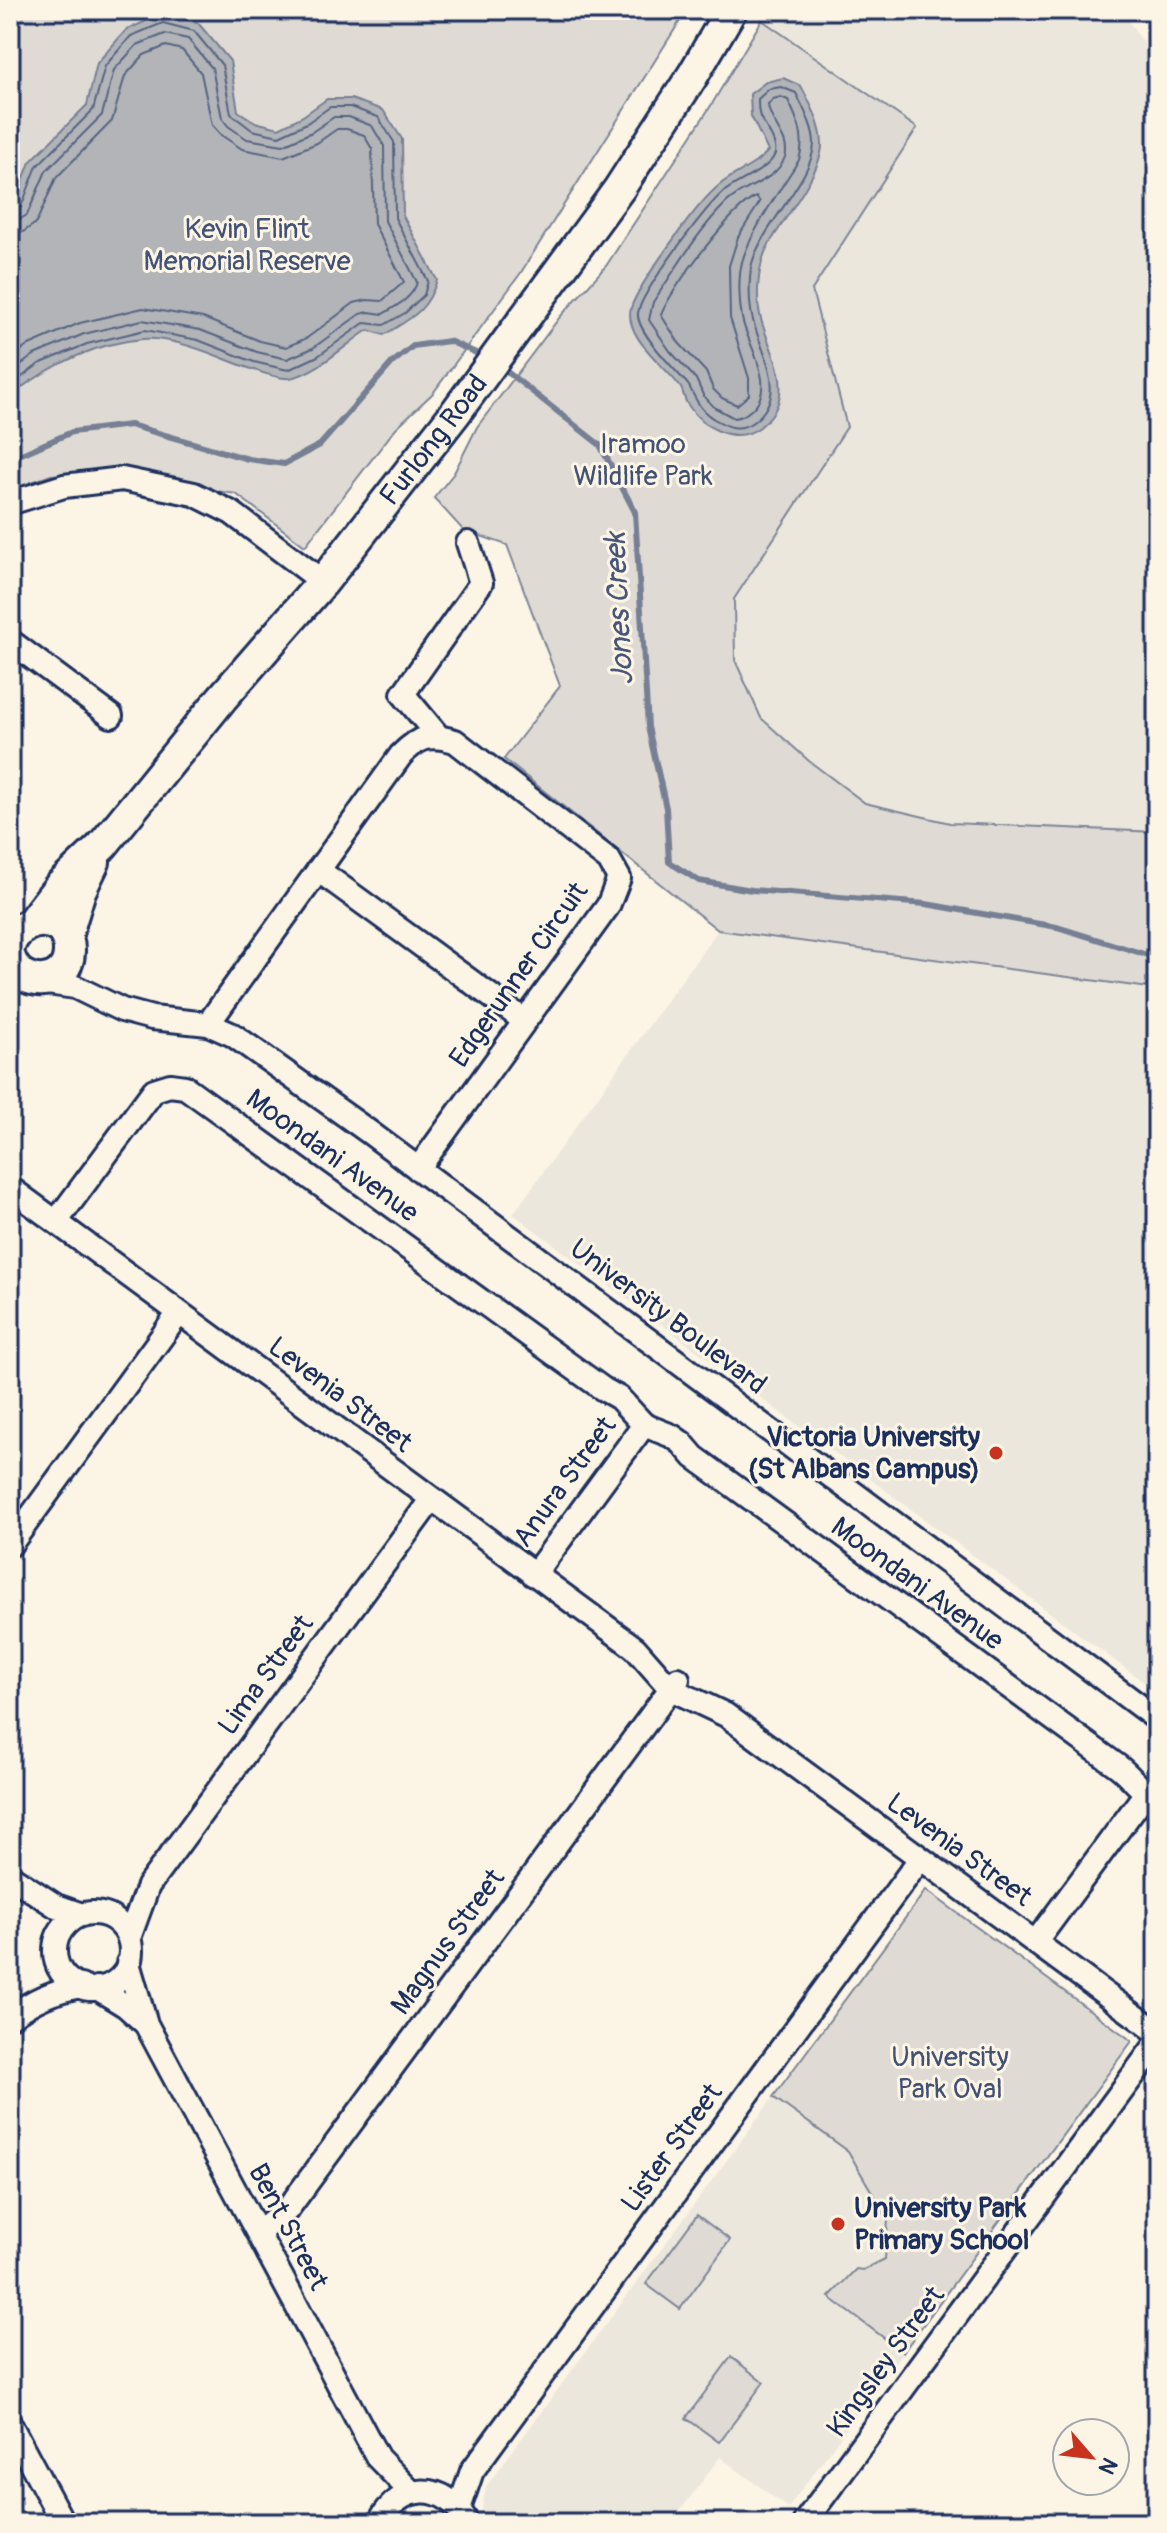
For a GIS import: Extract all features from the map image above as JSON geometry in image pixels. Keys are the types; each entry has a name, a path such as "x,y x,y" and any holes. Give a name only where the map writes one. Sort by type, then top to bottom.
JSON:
{"main road":[{"name":"Furlong Road","path":"10,944 20,928 32,922 59,887 102,846 222,698 323,582 456,412 636,162 731,10"},
{"name":"Furlong Road","path":"68,945 80,891 102,846"},
{"path":"10,958 28,987 57,976 68,962 68,945 52,924 32,922"}],"street":[{"path":"10,503 64,486 122,479 194,494 232,513 323,582"},
{"path":"208,1024 401,755 416,740 438,736 403,694 481,583 468,543"},
{"path":"10,641 111,716"},
{"name":"Edgerunner Circuit","path":"418,1169 608,906 619,878 609,860 455,741 438,736"},
{"path":"318,870 525,1021"},
{"name":"University Boulevard","path":"68,945 95,988 122,1010"},
{"name":"University Boulevard","path":"28,987 75,987 122,1010 152,1018 208,1024 233,1035 283,1069 1157,1719"},
{"name":"Moondani Avenue","path":"56,1222 154,1090 170,1085 185,1087 619,1398 640,1431 672,1436 694,1457 1130,1775 1149,1803"},
{"name":"Levenia Street","path":"10,1188 534,1575 635,1648 656,1657 674,1684 711,1697 726,1715 1157,2032"},
{"path":"10,1545 179,1313"},
{"name":"Anura Street","path":"534,1575 640,1431"},
{"name":"Lima Street","path":"129,1938 148,1886 431,1500"},
{"name":"Magnus Street","path":"258,2233 287,2210 674,1684"},
{"path":"1035,1943 1149,1803"},
{"name":"Lister Street","path":"439,2494 472,2471 920,1859"},
{"path":"10,1876 56,1906 117,1921 129,1938 131,1947 128,1963 116,1980 57,1990 29,2003 10,2017"},
{"name":"Lima Street","path":"90,1914 133,1897 148,1886"},
{"path":"30,1891 49,1915 63,1974 89,1987"},
{"path":"29,2003 48,1976 57,1945 72,1919 90,1914"},
{"name":"Bent Street","path":"128,1963 146,2024 378,2458 412,2493"},
{"name":"Bent Street","path":"89,1987 126,2006 146,2024"},
{"name":"Kingsley Street","path":"804,2523 1157,2043"},
{"path":"10,2424 63,2523"},
{"name":"Bent Street","path":"378,2458 383,2516"},
{"name":"Lister Street","path":"463,2516 472,2471"},
{"path":"383,2516 398,2498 412,2493 439,2494 463,2516"}],"shaded area":[{"path":"769,10 1120,10 1157,60 1157,832 950,823 865,803 809,761 761,718 735,660 734,599 847,427 812,290 917,128 762,20"},
{"name":"Victoria University (St Albans Campus)","path":"718,930 1157,989 1157,1692 513,1214"},
{"name":"University Park Primary School","path":"926,1890 1132,2041 788,2508 720,2457 671,2523 486,2523 482,2508 486,2487"}],"green space":[{"name":"Kevin Flint Memorial Reserve","path":"10,10 687,10 520,274 433,393 396,428 305,546 236,494 95,472 51,475 10,490"},
{"name":"Iramoo Wildlife Park","path":"762,20 917,128 812,290 847,427 734,599 735,660 761,718 809,761 865,803 950,823 1157,832 1157,989 718,930 504,759 560,686 507,545 463,530 434,498 454,473 477,427 560,317 606,266 712,104"},
{"name":"University Park Oval","path":"926,1890 1132,2041 903,2352 829,2297 856,2269 863,2270 885,2259 888,2220 848,2151 773,2097"},
{"path":"697,2215 730,2240 680,2309 646,2284"},
{"path":"731,2357 764,2382 719,2442 686,2418"}],"water":[{"path":"162,14 198,23 230,61 238,111 255,122 279,128 327,99 351,99 383,110 402,139 403,216 437,280 433,291 417,313 384,335 368,330 321,364 290,378 266,374 182,344 143,339 125,341 72,358 10,396 10,215 30,162 87,105 97,63 126,30"},
{"path":"783,78 801,86 808,99 820,128 821,152 807,185 768,247 760,269 759,308 778,370 778,403 760,427 740,435 730,434 711,427 694,413 681,388 633,330 631,308 655,265 706,198 721,183 768,151 751,116 750,94 766,82"}],"waterway":[{"name":"Jones Creek","path":"10,459 72,432 130,425 248,459 284,464 320,445 392,363 413,346 449,341 485,357"},
{"name":"Jones Creek","path":"501,367 600,445 635,512 648,727 666,808 669,862 699,881 752,890 926,904 1057,927 1157,958"}],"place":[{"name":"Victoria University (St Albans Campus)","path":"996,1453"},
{"name":"University Park Primary School","path":"838,2224"}]}
